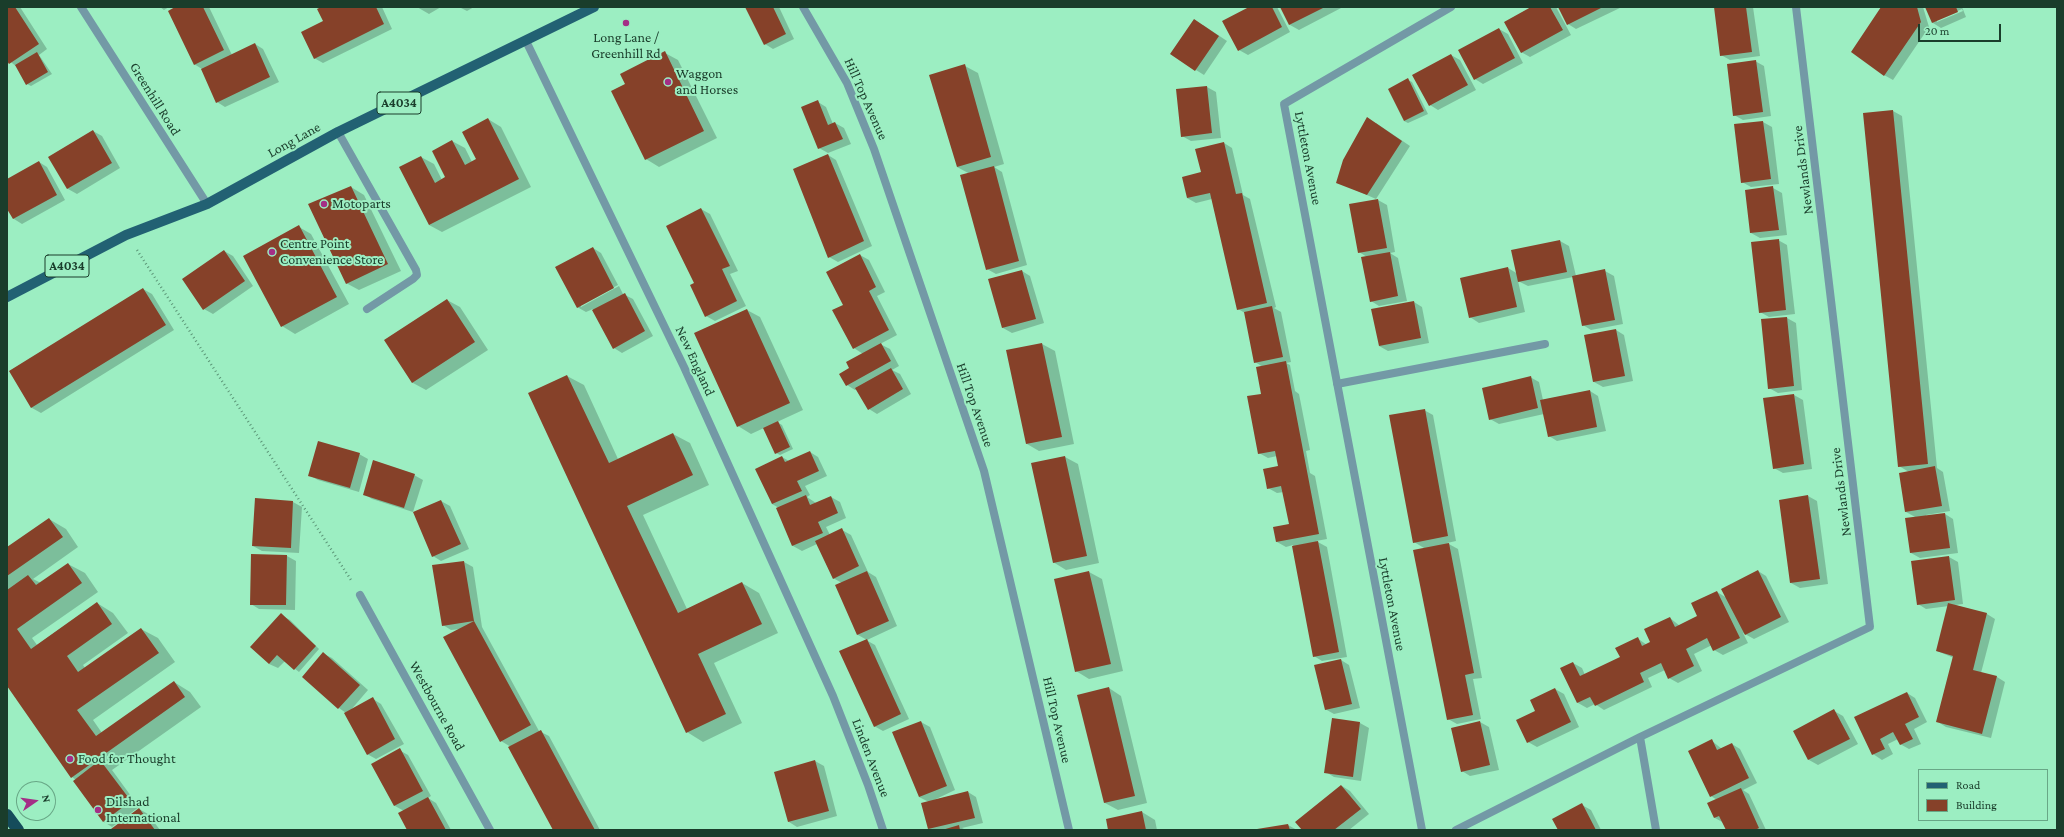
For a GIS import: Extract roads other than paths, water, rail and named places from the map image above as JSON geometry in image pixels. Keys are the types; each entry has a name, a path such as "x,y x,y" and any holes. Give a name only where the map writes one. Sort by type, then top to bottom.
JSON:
{"highway":[{"path":"7,815 18,830"}],"main road":[{"name":"Long Lane","path":"7,297 126,235 207,204 338,132 594,7"}],"street":[{"name":"Greenhill Road","path":"81,7 207,204"},
{"name":"Hill Top Avenue","path":"804,7 847,83 874,149 984,471 1069,830"},
{"name":"Lyttleton Avenue","path":"1422,830 1284,104 1451,7"},
{"name":"Newlands Drive","path":"1640,737 1870,627 1796,7"},
{"name":"New England","path":"526,41 684,367 833,696"},
{"path":"338,132 416,270 417,275 367,309"},
{"path":"1337,384 1545,344"},
{"name":"Westbourne Road","path":"360,595 490,830"},
{"name":"Linden Avenue","path":"833,696 868,785 883,830"},
{"path":"1456,830 1640,737 1656,830"}],"place":[{"name":"Long Lane / Greenhill Rd","path":"626,23"},
{"name":"Waggon and Horses","path":"668,82"},
{"name":"Motoparts","path":"324,204"},
{"name":"Centre Point Convenience Store","path":"272,252"},
{"name":"Food for Thought","path":"70,759"},
{"name":"Dilshad International","path":"98,810"}]}
